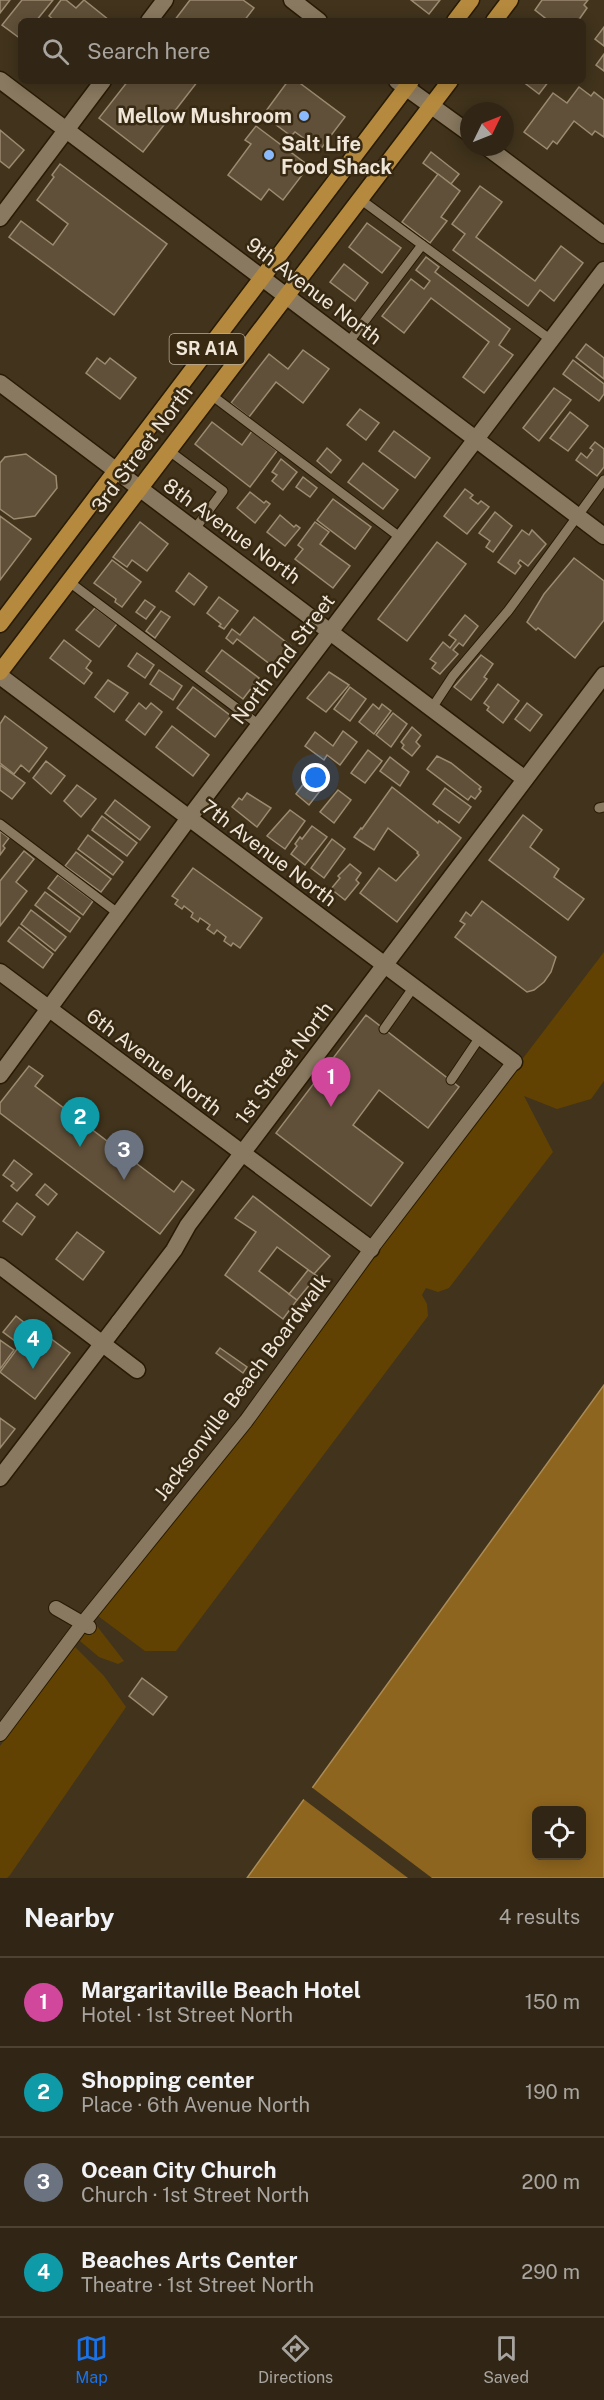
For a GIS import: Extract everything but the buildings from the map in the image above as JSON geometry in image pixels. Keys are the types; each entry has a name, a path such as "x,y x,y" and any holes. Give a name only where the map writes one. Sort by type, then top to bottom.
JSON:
{"main road":[{"path":"457,18 471,0"},
{"path":"496,18 510,0"},
{"name":"3rd Street North","path":"0,624 404,84"},
{"name":"3rd Street North","path":"0,672 448,84"}],"street":[{"path":"151,18 165,0"},
{"path":"292,0 315,18"},
{"name":"9th Avenue North","path":"0,80 604,536"},
{"path":"0,218 101,84"},
{"path":"406,84 460,126"},
{"path":"500,156 604,235"},
{"name":"North 2nd Street","path":"0,1076 189,818 604,270"},
{"name":"8th Avenue North","path":"0,383 525,779"},
{"name":"1st Street North","path":"0,1478 174,1250 188,1225 604,675"},
{"name":"7th Avenue North","path":"0,676 514,1062"},
{"name":"6th Avenue North","path":"0,972 371,1249"},
{"name":"Jacksonville Beach Boardwalk","path":"0,1734 246,1421 371,1249 514,1062"},
{"path":"0,1266 137,1370"},
{"path":"56,1608 86,1625"}],"lane":[{"path":"360,199 551,340"},
{"path":"348,343 422,245"},
{"path":"210,394 401,538"},
{"path":"168,450 223,491 194,530"},
{"path":"432,708 453,676 508,611 604,480"},
{"path":"68,582 259,725"},
{"path":"0,824 119,914"},
{"path":"384,1029 413,988"},
{"path":"451,1080 480,1037"}],"shaded area":[{"path":"604,952 604,1081 591,1099 557,1109 524,1096 553,1152 449,1288 438,1292 426,1288 422,1295 427,1304 428,1316 176,1651 145,1651 98,1616"},
{"path":"604,1385 604,1878 247,1878"},
{"path":"93,1621 124,1661 118,1664 99,1657 80,1641"},
{"path":"75,1647 104,1676 126,1707 10,1875 7,1878 0,1878 0,1746"}],"pier":[{"path":"310,1786 432,1878 408,1878 302,1798"}],"place":[{"name":"Mellow Mushroom","path":"304,116"},
{"name":"Salt Life Food Shack","path":"269,155"},
{"name":"Margaritaville Beach Hotel","path":"331,1107"},
{"name":"Shopping center","path":"80,1147"},
{"name":"Ocean City Church","path":"124,1180"},
{"name":"Beaches Arts Center","path":"33,1369"}]}
